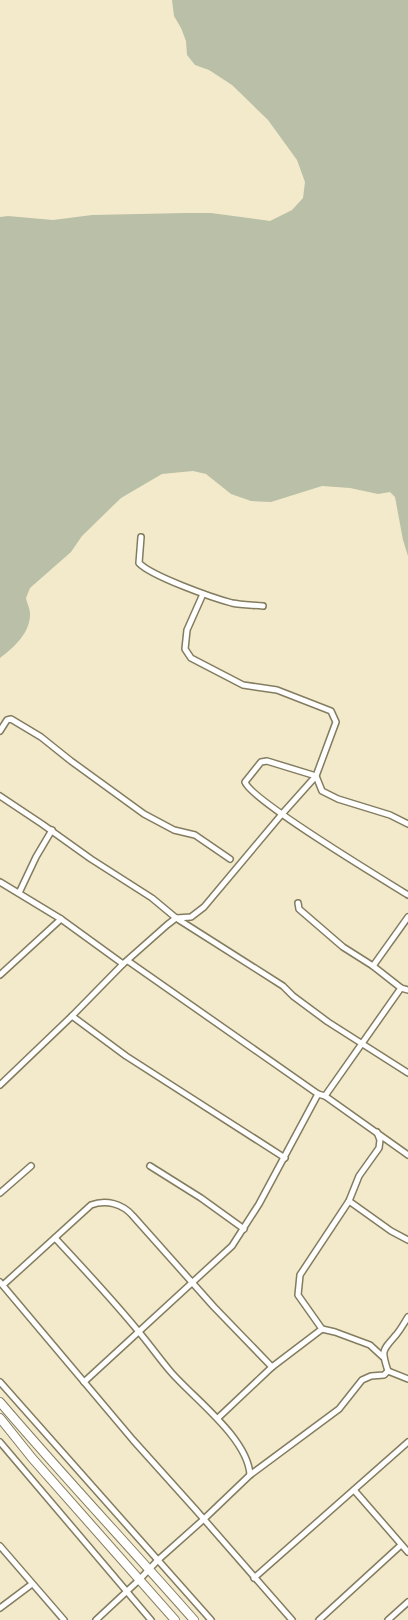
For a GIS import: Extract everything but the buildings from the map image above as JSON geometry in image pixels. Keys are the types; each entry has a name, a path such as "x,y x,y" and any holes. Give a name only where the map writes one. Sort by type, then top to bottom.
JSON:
{"main road":[{"path":"0,1402 194,1620"},
{"path":"0,1418 175,1620"}],"street":[{"path":"141,537 140,565 154,574 203,594 232,603 263,606"},
{"path":"0,1084 166,924 176,918 191,917 204,907 316,776 336,722 331,711 277,690 243,685 191,658 185,648 187,630 203,594"},
{"path":"0,731 7,720 11,719 41,737 144,814 174,830 195,835 230,859"},
{"path":"316,776 263,761 246,780 246,784 260,798 282,814 408,896"},
{"path":"316,776 322,791 349,803 390,815 408,824"},
{"path":"0,796 52,830 91,859 152,898 176,918 283,986 293,996 328,1022 408,1074"},
{"path":"19,893 36,857 52,830"},
{"path":"0,882 60,919 318,1094 325,1096 408,1154"},
{"path":"298,903 299,909 343,947 373,966 401,988 408,990"},
{"path":"373,966 408,917"},
{"path":"1,974 60,919"},
{"path":"325,1096 401,988"},
{"path":"72,1016 126,1056 285,1158"},
{"path":"84,1382 226,1253 244,1229 285,1158 318,1094"},
{"path":"377,1132 380,1140 379,1148 359,1176 349,1201 300,1275 298,1295 322,1329 370,1345 383,1357 388,1371 408,1379"},
{"path":"0,1194 31,1166"},
{"path":"150,1166 201,1198 244,1229"},
{"path":"349,1201 391,1231 408,1240"},
{"path":"272,1367 193,1283 130,1212 119,1205 102,1203 91,1205 1,1284 133,1440 292,1620"},
{"path":"55,1238 140,1332 173,1374 218,1418 245,1457 250,1467 250,1475"},
{"path":"383,1357 385,1346 397,1334 408,1317"},
{"path":"218,1418 272,1367 322,1329"},
{"path":"96,1620 139,1580 149,1568 250,1475 338,1409 362,1380 371,1376 384,1375 388,1371"},
{"path":"0,1382 211,1620"},
{"path":"0,1442 151,1620"},
{"path":"254,1578 408,1442"},
{"path":"354,1490 408,1552"},
{"path":"319,1620 402,1545"},
{"path":"0,1546 64,1620"},
{"path":"0,1608 32,1584"},
{"path":"388,1620 408,1602"}],"green space":[{"path":"172,0 408,0 408,556 395,497 390,492 378,494 350,488 322,486 271,502 251,501 231,494 206,474 193,471 162,474 121,498 82,536 71,552 30,588 26,598 30,610 28,627 21,639 0,658 0,217 53,220 92,215 211,213 270,221 292,210 303,198 305,182 297,160 268,120 232,85 209,70 195,65 187,55 186,41 174,16"}]}
